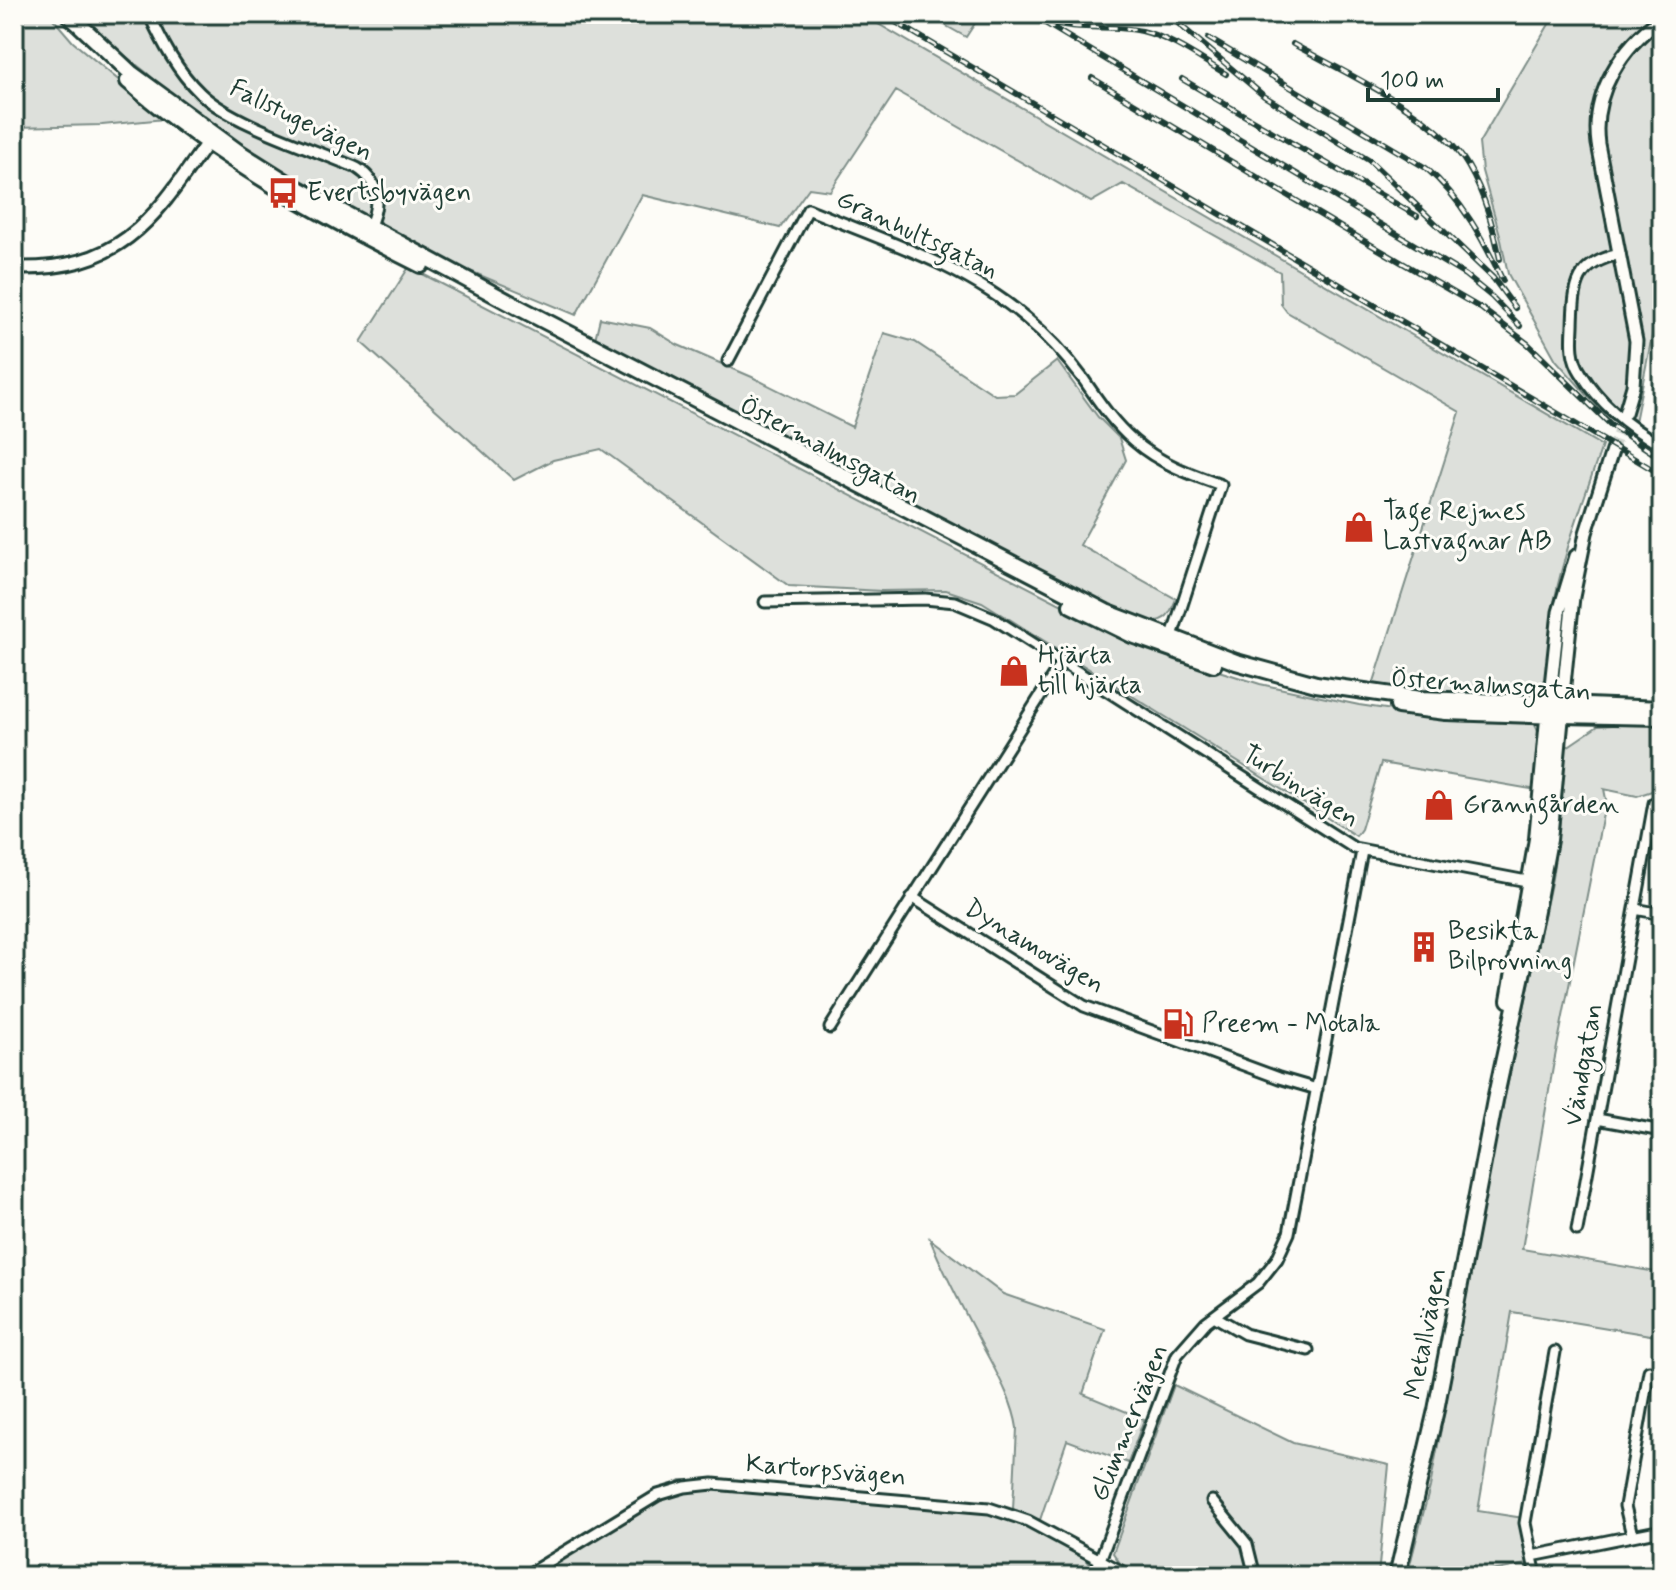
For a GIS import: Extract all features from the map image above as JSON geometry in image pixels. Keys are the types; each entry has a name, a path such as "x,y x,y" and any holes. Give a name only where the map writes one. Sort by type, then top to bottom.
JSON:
{"main road":[{"name":"Östermalmsgatan","path":"57,14 125,78 210,139 367,232 516,306 1054,587 1169,643 1278,674 1361,692 1662,718"},
{"name":"Östermalmsgatan","path":"68,14 132,74 210,139"},
{"name":"Östermalmsgatan","path":"1555,710 1662,708"},
{"name":"Metallvägen","path":"1397,1576 1439,1395 1536,882 1552,814 1555,710"}],"street":[{"name":"Fallstugevägen","path":"149,14 180,69 210,101 236,116 368,175 377,195 375,212 367,232"},
{"path":"1625,413 1633,386 1636,341 1598,144 1599,110 1620,58 1658,18"},
{"path":"14,268 68,263 96,255 124,240 162,207 210,139"},
{"name":"Granhultsgatan","path":"728,361 808,209 913,252 994,294 1054,343 1115,422 1135,442 1170,465 1221,485 1169,643"},
{"path":"1620,254 1595,262 1575,287 1573,355 1583,377 1616,415 1662,446"},
{"path":"1555,710 1586,533 1612,451"},
{"name":"Turbinvägen","path":"765,602 925,599 955,602 981,612 1362,851 1536,882"},
{"path":"830,1028 1062,662"},
{"name":"Vändgatan","path":"1577,1230 1654,803"},
{"path":"1317,1089 1362,851"},
{"name":"Dynamovägen","path":"912,897 1084,1006 1317,1089"},
{"path":"1635,909 1662,914"},
{"name":"Glimmervägen","path":"1094,1576 1173,1362 1192,1336 1258,1283 1284,1246 1293,1219 1317,1089"},
{"path":"1597,1119 1662,1131"},
{"path":"1214,1316 1245,1334 1308,1350"},
{"path":"1536,1576 1525,1523 1555,1352"},
{"path":"1632,1535 1625,1506 1649,1371"},
{"name":"Kartorpsvägen","path":"525,1576 648,1501 672,1490 699,1485 764,1487 989,1508 1028,1521 1130,1576"},
{"path":"1212,1501 1247,1544 1255,1576"},
{"path":"1532,1556 1662,1530"}],"shaded area":[{"path":"14,14 49,14 73,42 165,119 102,125 14,127"},
{"path":"78,14 861,14 1602,446 1560,576 1551,620 1548,672 1542,691 1537,697 1500,697 1372,688 1460,412 1287,312 1281,304 1280,272 1123,184 1091,202 896,91 830,191 809,188 780,228 642,195 576,315 422,251 312,192 189,111 90,28"},
{"path":"925,14 981,14 966,37"},
{"path":"1555,14 1662,14 1662,222 1653,331 1635,422 1628,434 1611,422 1556,360 1508,274 1482,171 1479,143"},
{"path":"409,267 1107,628 1203,666 1260,684 1406,712 1534,723 1541,737 1537,790 1381,763 1361,829 1356,836 982,602 946,590 882,591 789,586 601,449 553,460 514,480 361,342"},
{"path":"600,318 650,328 678,345 752,377 852,427 884,333 915,342 995,395 1015,394 1057,361 1098,417 1119,438 1126,460 1080,545 1176,599 1172,609 1164,618 1150,622 1081,593 595,339"},
{"path":"1662,722 1662,769 1659,769 1655,790 1637,796 1604,789 1606,799 1553,1067 1522,1249 1662,1273 1662,1337 1512,1312 1478,1511 1523,1518 1532,1563 1468,1576 1407,1576 1430,1487 1497,1134 1552,878 1560,821 1564,749 1598,726"},
{"path":"930,1239 1003,1294 1105,1329 1083,1394 1144,1419 1128,1463 1067,1440 1040,1520 1013,1509 1017,1428 1012,1407"},
{"path":"1174,1385 1293,1443 1389,1465 1378,1576 1142,1576 1120,1563 1113,1553"},
{"path":"681,1480 1009,1511 1071,1542 1090,1564 1086,1576 524,1576 522,1572 602,1522"}],"tunnel":[{"path":"1612,451 1625,413"}],"railway":[{"path":"882,14 1662,475"},
{"path":"1030,14 1465,275 1520,326"},
{"path":"1167,14 1264,96 1370,161 1493,278 1515,308"},
{"path":"1054,23 1153,34 1226,74"},
{"path":"1208,38 1426,168 1470,220 1503,281"},
{"path":"1293,44 1389,97 1414,113 1454,147 1479,188 1500,259"},
{"path":"1092,78 1482,309 1528,344 1611,425 1662,459"},
{"path":"1182,79 1417,216"}],"place":[{"name":"Evertsbyvägen","path":"283,193"},
{"name":"Tage Rejmes Lastvagnar AB","path":"1359,527"},
{"name":"Hjärta till hjärta","path":"1014,671"},
{"name":"Granngården","path":"1439,805"},
{"name":"Besikta Bilprovning","path":"1424,947"},
{"name":"Preem - Motala","path":"1178,1024"}]}
